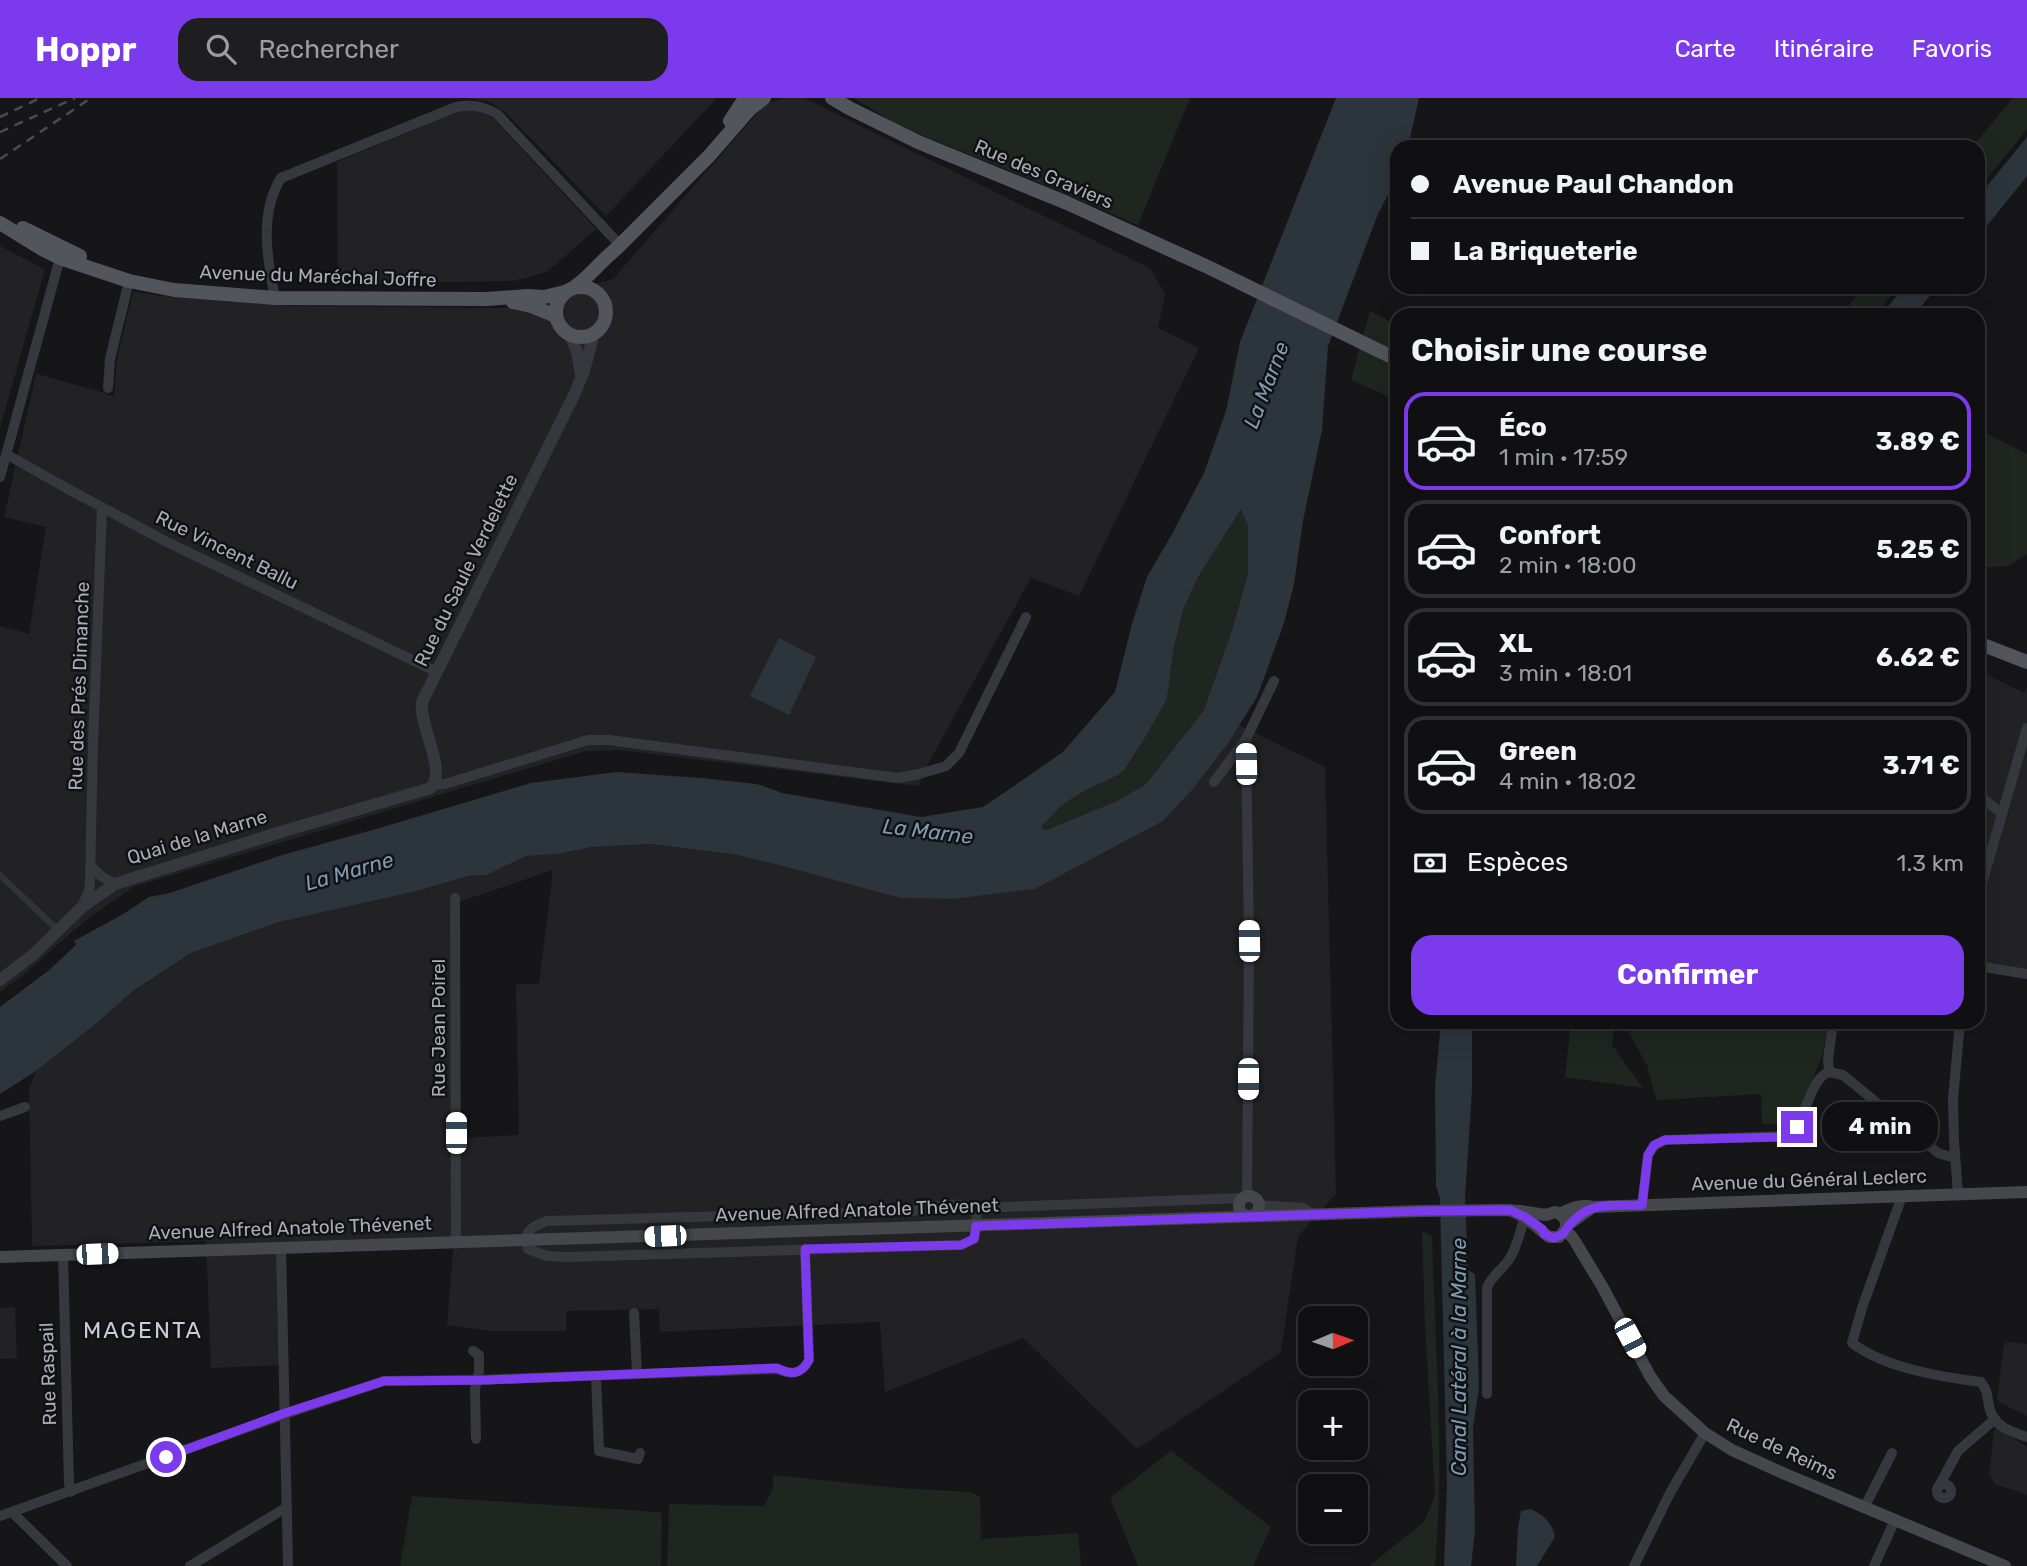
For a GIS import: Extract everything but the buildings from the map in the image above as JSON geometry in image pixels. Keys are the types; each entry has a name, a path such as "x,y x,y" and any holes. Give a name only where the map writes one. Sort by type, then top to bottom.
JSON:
{"main road":[{"path":"688,175 745,98"},
{"path":"618,247 603,274 602,298 606,312 602,325 594,333 578,337 570,335 558,324 557,303 570,289 589,276 603,259 709,156 750,109 764,98"},
{"name":"Rue des Graviers","path":"832,98 918,142 1067,202 1210,268 1390,356"},
{"name":"Rue des Graviers","path":"846,98 863,114"},
{"name":"Avenue du Maréchal Joffre","path":"0,221 41,249 60,258 129,281 174,290 275,298 487,299 544,297 570,289"},
{"name":"Avenue du Maréchal Joffre","path":"0,221 90,261 108,274"},
{"path":"570,289 591,288 602,298"},
{"name":"Avenue du Maréchal Joffre","path":"487,299 531,306 556,316"},
{"path":"1985,638 2027,654"},
{"path":"1985,646 2027,662"},
{"name":"Avenue du Général Leclerc","path":"1560,1214 1586,1205 1593,1207 2027,1192"},
{"path":"1245,1205 1256,1213 1258,1205"},
{"name":"Avenue Alfred Anatole Thévenet","path":"0,1257 1223,1217 1245,1205 1313,1214 1499,1210 1546,1215"},
{"path":"1566,1228 1566,1221 1555,1212 1542,1219 1544,1234 1559,1237 1566,1228 1593,1207"},
{"path":"1499,1210 1525,1217 1542,1229"},
{"name":"Rue de Reims","path":"1566,1228 1606,1293 1650,1376 1664,1396 1705,1433 1732,1450 2005,1566"},
{"name":"Rue de Reims","path":"1554,1238 1567,1243 1583,1257"}],"street":[{"path":"275,298 267,245 268,208 273,190 281,178 466,105 486,108 497,114 618,247"},
{"path":"0,477 60,258"},
{"path":"108,388 110,359 129,281"},
{"name":"Rue du Saule Verdelette","path":"434,785 436,771 421,710 422,702 581,379 594,333"},
{"path":"570,335 577,352 581,379"},
{"name":"Rue Vincent Ballu","path":"6,454 167,542 437,672"},
{"name":"Rue des Prés Dimanche","path":"82,907 89,891 91,866 102,508"},
{"path":"434,785 446,784 588,740 609,740 898,778 919,774 946,766 960,753 1026,617"},
{"path":"1214,782 1246,738 1273,681"},
{"path":"1985,873 2027,728"},
{"path":"975,1208 974,1239 961,1245 568,1257 547,1256 528,1249 525,1241 527,1232 534,1225 547,1221 913,1211 964,1204 975,1208 1245,1205 1249,941 1246,738"},
{"name":"Quai de la Marne","path":"0,980 34,954 82,907 115,884 358,808 427,790 434,785"},
{"path":"1985,800 2002,814"},
{"path":"91,866 115,884"},
{"name":"Rue Jean Poirel","path":"455,898 456,1242"},
{"path":"1985,968 2027,974"},
{"path":"1829,1072 1832,1029"},
{"path":"1958,1029 1952,1099 1958,1194"},
{"path":"1642,1205 1648,1155 1654,1145 1665,1140 1784,1136 1797,1127 1820,1077 1829,1072 1843,1075 1938,1153 1955,1158"},
{"path":"0,1116 25,1107"},
{"path":"1902,1196 1852,1343 1899,1366 1937,1377 1981,1382 1989,1395 1990,1410 1995,1419 2005,1429 2027,1437"},
{"path":"1258,1205 1303,1208 1313,1214"},
{"path":"1487,1394 1487,1288 1490,1280 1507,1262 1525,1217"},
{"path":"281,1248 288,1566"},
{"path":"0,1516 285,1413 384,1381 777,1368 791,1374 802,1371 809,1360 805,1249"},
{"name":"Rue Raspail","path":"63,1255 71,1492"},
{"path":"634,1313 637,1374"},
{"path":"473,1351 479,1355 476,1380 476,1439"},
{"path":"596,1376 599,1451 638,1459 640,1453"},
{"path":"1939,1486 1958,1451 1995,1419"},
{"path":"1634,1566 1670,1493 1705,1433"},
{"path":"1864,1508 1892,1453"},
{"path":"190,1566 288,1507"},
{"path":"13,1513 67,1566"},
{"path":"1874,1566 1895,1520"}],"shaded area":[{"path":"465,98 717,98 606,216 505,112 488,101"},
{"path":"784,98 804,98 1150,268 1165,294 1158,328 1199,348 1079,596 1031,578 918,786 619,750 586,751 133,887 85,921 0,992 0,626 29,634 46,527 4,517 36,374 114,397 117,359 133,292 292,306 506,308 613,279 765,104"},
{"path":"854,98 1190,98 1138,225 899,126"},
{"path":"2013,98 2027,98 2027,129 1985,181 1985,140 1978,140"},
{"path":"461,110 480,111 495,120 596,229 547,272 514,281 338,284 337,162"},
{"path":"0,246 45,269 0,428"},
{"path":"1858,294 1892,294 1881,308 1847,308"},
{"path":"1370,311 1390,322 1390,397 1351,380"},
{"path":"1985,433 2027,454 2027,554 2008,566 1985,568"},
{"path":"1241,508 1248,526 1248,574 1204,710 1146,784 1117,801 1046,830 1042,829 1062,805 1126,768 1146,736 1167,699 1173,652 1183,610 1198,577"},
{"path":"1985,674 2024,693 2027,687 2027,978 1985,970"},
{"path":"1239,725 1325,767 1336,1194 1298,1236 1281,1352 1137,1449 1023,1338 885,1392 880,1322 660,1332 659,1309 566,1311 566,1331 490,1331 447,1325 453,1250 461,1239 460,1138 519,1135 516,984 539,984 553,870 450,905 453,1237 276,1242 281,1365 211,1368 206,1241 32,1246 29,1089 36,1071 133,991 191,953 279,922 417,891 468,876 487,875 526,856 558,854 592,847 652,844 732,854 900,898 954,899 1035,889 1163,821 1192,790"},
{"path":"1570,1029 1614,1029 1612,1045 1643,1088 1565,1077"},
{"path":"1626,1029 1826,1029 1823,1055 1795,1119 1791,1125 1782,1129 1782,1124 1762,1124 1761,1094 1656,1100 1647,1065"},
{"path":"1422,1231 1432,1236 1437,1360 1439,1484 1435,1566 1369,1566 1424,1522 1435,1495"},
{"path":"15,1307 17,1358 0,1359 0,1308"},
{"path":"2004,1344 2027,1344 2027,1416 1997,1399"},
{"path":"1996,1427 2027,1447 2027,1495 1995,1484 1989,1474"},
{"path":"1171,1451 1271,1527 1253,1566 1138,1566 1110,1498"},
{"path":"773,1475 898,1488 969,1492 980,1496 981,1539 1078,1533 1081,1566 667,1566 669,1504 764,1506 773,1488"},
{"path":"412,1496 659,1512 662,1514 661,1566 400,1566"}],"water":[{"name":"La Marne","path":"1336,98 1419,98 1410,140 1390,140 1390,191 1378,214 1328,346 1322,430 1303,521 1294,584 1284,623 1257,697 1228,743 1192,790 1163,821 1035,889 954,899 900,898 732,854 652,844 592,847 558,854 526,856 487,875 468,876 417,891 279,922 191,953 133,991 36,1071 0,1094 0,1007 48,971 76,945 74,941 149,897 170,893 282,855 531,783 616,772 757,784 782,793 921,817 983,807 1063,752 1115,692 1147,577 1204,473 1226,411 1240,342","holes":["1241,509 1248,526 1248,574 1204,710 1146,784 1117,801 1046,830 1042,829 1062,805 1125,769 1146,736 1167,699 1173,652 1183,610 1198,577"]},
{"path":"2027,137 2027,176 1985,228 1985,188"},
{"path":"1898,294 1931,294 1920,308 1887,308"},
{"path":"779,638 816,657 789,715 750,696"},
{"path":"0,871 57,925 53,930 0,879"},
{"name":"Canal Latéral à la Marne","path":"1440,1029 1472,1029 1472,1090 1465,1197 1468,1270 1475,1274 1479,1387 1473,1428 1475,1531 1471,1566 1444,1566 1447,1484 1435,1087"},
{"path":"1531,1509 1547,1520 1555,1537 1537,1566 1516,1566 1521,1511"}],"railway":[{"path":"0,117 40,98"},
{"path":"0,132 75,98"},
{"path":"0,159 91,98"}],"district":[{"name":"MAGENTA","path":"143,1330"}],"route":[{"path":"166,1457 285,1413 384,1381 488,1380 777,1368 786,1373 796,1373 802,1371 809,1360 805,1249 961,1245 974,1239 976,1226 1421,1211 1510,1210 1525,1217 1542,1229 1544,1234 1554,1238 1563,1234 1566,1226 1593,1207 1642,1205 1648,1155 1654,1145 1665,1140 1780,1137 1797,1127"}]}
